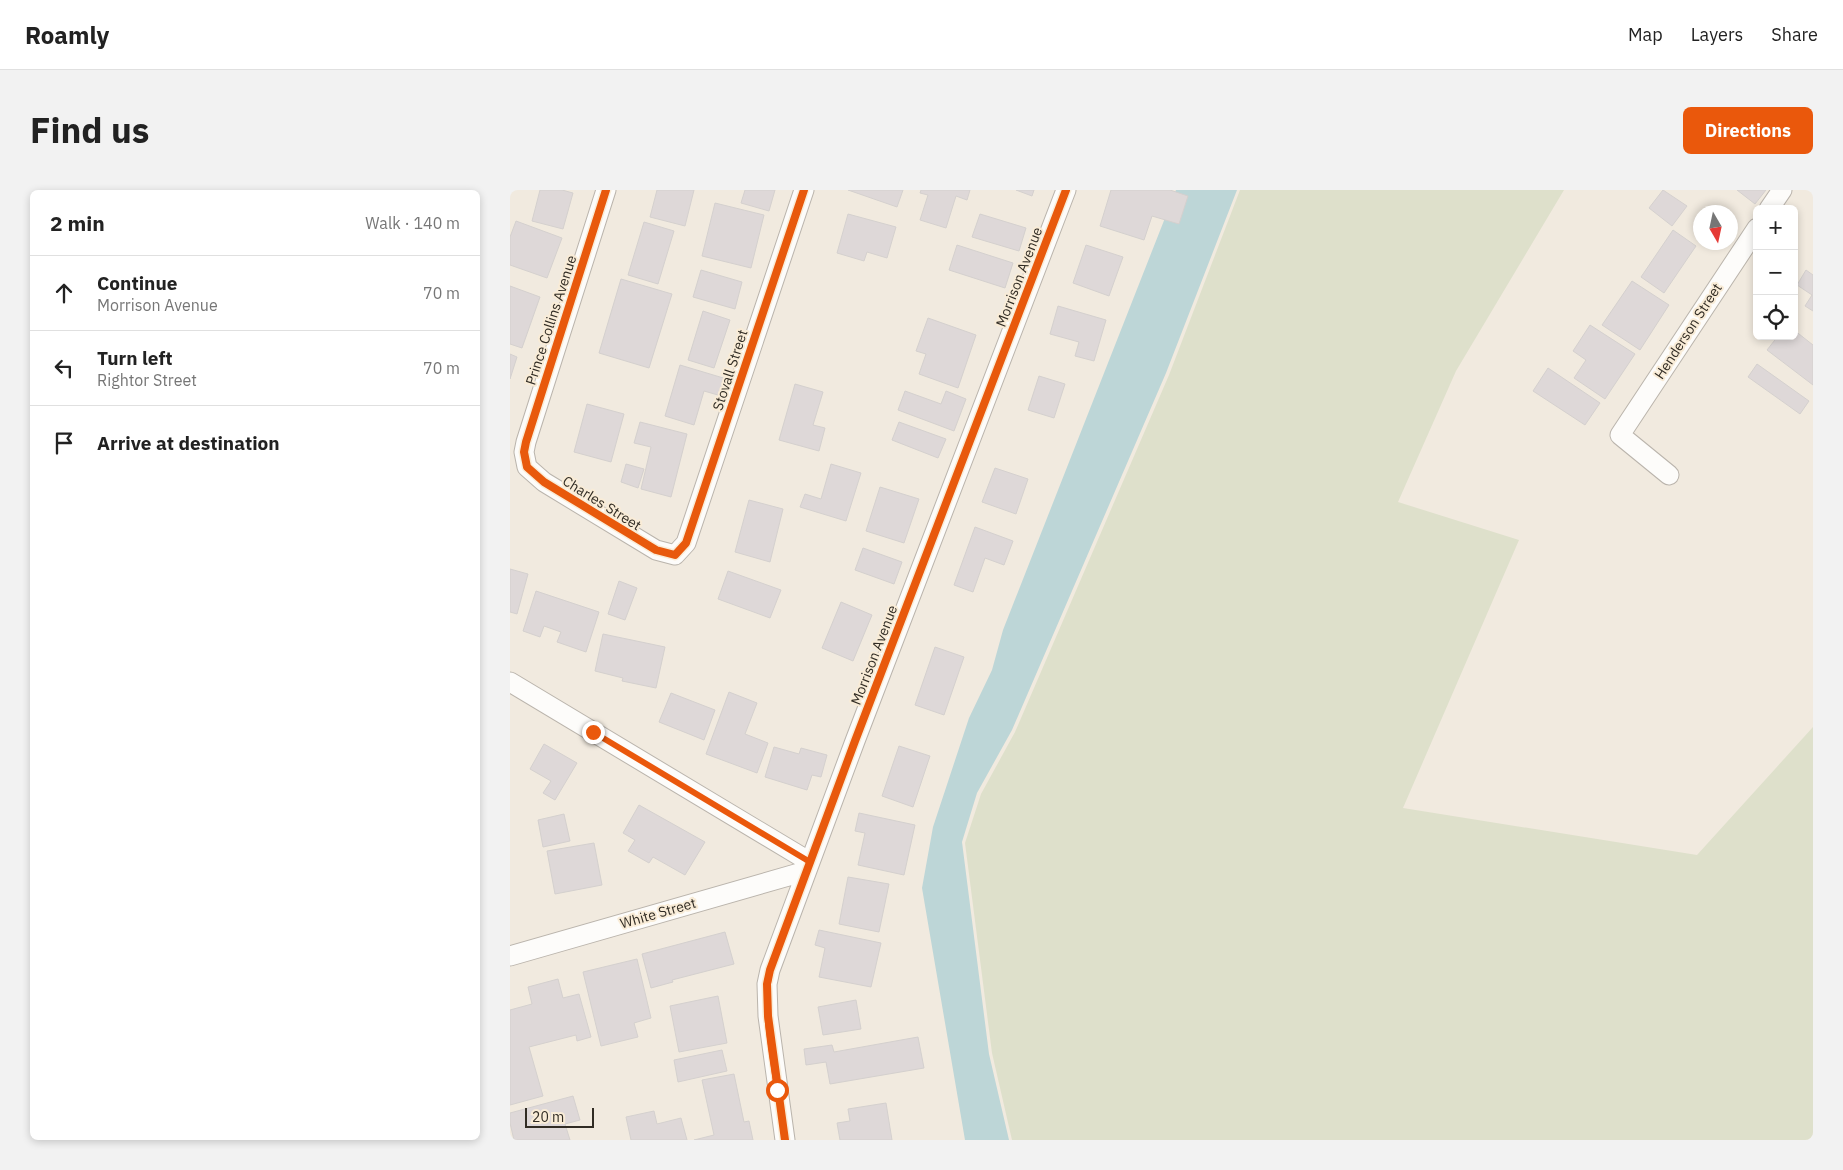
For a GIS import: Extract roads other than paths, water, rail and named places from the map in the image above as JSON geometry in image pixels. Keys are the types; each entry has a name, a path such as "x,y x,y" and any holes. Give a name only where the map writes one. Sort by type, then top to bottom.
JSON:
{"street":[{"name":"Prince Collins Avenue","path":"526,459 524,452 526,442 606,190"},
{"name":"Stovall Street","path":"675,556 686,543 804,190"},
{"name":"Morrison Avenue","path":"785,1140 768,1016 767,984 770,970 1066,190"},
{"path":"1772,205 1782,190"},
{"name":"Henderson Street","path":"1669,475 1620,435 1753,234"},
{"name":"Charles Street","path":"526,459 527,467 544,482 656,550 675,556"},
{"path":"510,682 808,866"},
{"name":"White Street","path":"510,956 808,866"}],"water":[{"path":"1176,190 1237,190 1166,373 1012,730 977,793 962,842 989,1054 1009,1140 965,1140 922,888 933,827 969,718 992,670 1003,630"}]}
